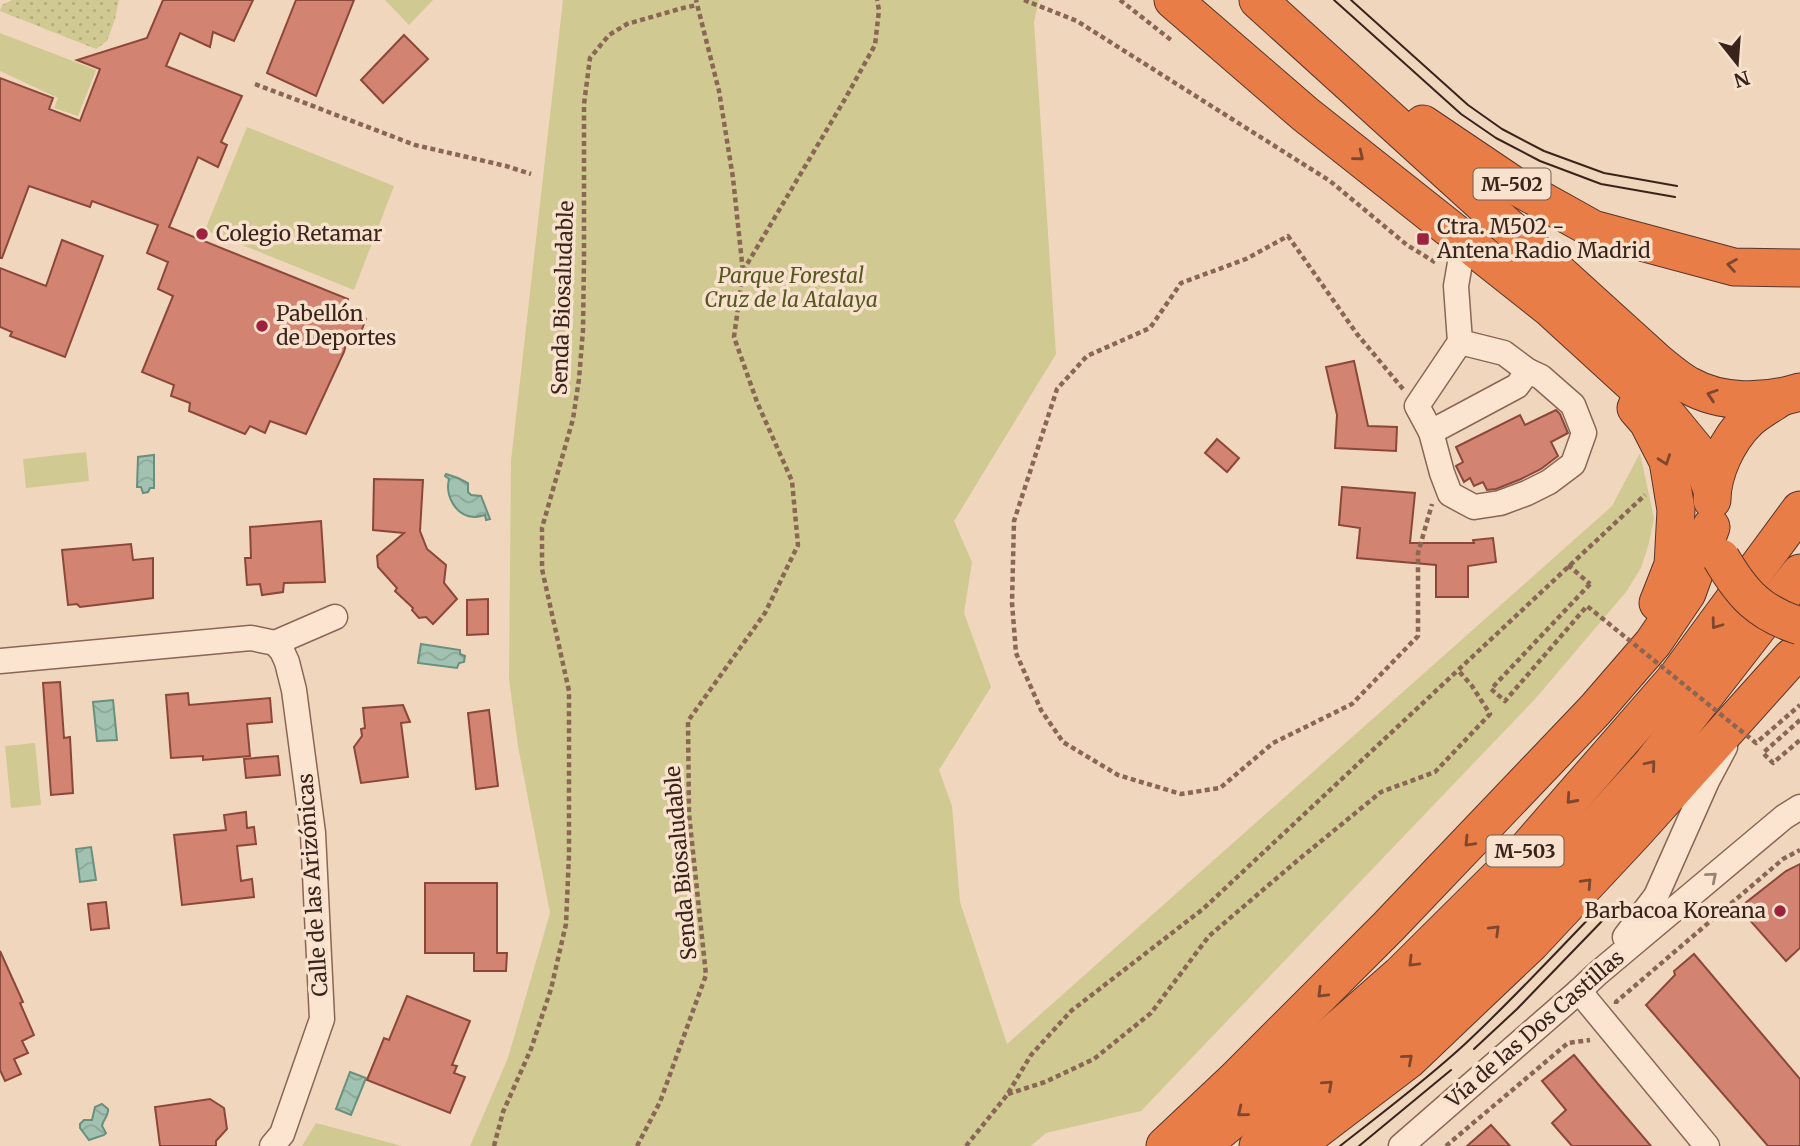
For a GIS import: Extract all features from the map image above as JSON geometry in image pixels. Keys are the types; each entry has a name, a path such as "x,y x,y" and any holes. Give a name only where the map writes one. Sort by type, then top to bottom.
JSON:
{"highway":[{"name":"M-502","path":"1149,0 1305,114 1464,240 1550,309 1667,415 1699,454 1712,489 1716,542"},
{"name":"M-502","path":"1173,0 1305,114"},
{"name":"M-502","path":"1258,0 1667,370 1688,385 1720,398 1755,399 1790,395"},
{"name":"M-502","path":"1270,0 1426,127 1512,184 1593,229 1734,267 1800,268"},
{"name":"M-503","path":"1550,309 1648,422 1668,461 1676,510 1673,565 1650,625 1616,685"},
{"name":"M-502","path":"1712,489 1724,452 1748,421 1790,395"},
{"name":"M-503","path":"1201,1146 1400,975 1527,849 1676,677 1800,510"},
{"name":"M-503","path":"1165,1146 1388,927 1595,710 1653,643 1687,593 1716,542"},
{"path":"1716,542 1736,583 1757,605 1782,620 1800,626"},
{"name":"M-503","path":"1258,1146 1423,1000 1540,887 1650,766 1800,573"},
{"name":"M-503","path":"1296,1146 1408,1060 1531,943 1800,651"}],"street":[{"path":"1460,342 1504,353 1541,377 1573,405 1584,433 1573,464 1549,482 1500,503 1474,507 1450,494 1431,432 1417,406 1460,342 1456,286 1464,240"},
{"path":"1431,432 1517,386 1528,371"},
{"path":"0,661 251,638 275,643 335,617"},
{"name":"Calle de las Arizónicas","path":"272,1146 282,1134 322,1019 313,833 294,690 288,662 275,643"},
{"path":"1597,974 1656,896 1707,781 1742,713"},
{"name":"Vía de las Dos Castillas","path":"1401,1146 1597,974 1784,817 1800,807"},
{"path":"1579,991 1707,1146"}],"path":[{"name":"Senda Biosaludable","path":"743,272 875,45 879,10 877,0"},
{"path":"1024,0 1077,21 1330,181 1408,245 1457,275"},
{"path":"1120,0 1174,42"},
{"name":"Senda Biosaludable","path":"494,1146 503,1112 531,1049 551,989 566,924 569,691 542,569 542,528 573,419 579,379 584,258 584,104 590,58 609,35 627,24 696,3 719,91 733,178 743,272 734,337 757,402 792,481 798,545 765,612 688,721 689,814 706,975 660,1102 636,1146"},
{"path":"255,84 415,145 531,174"},
{"path":"1417,406 1357,334 1289,236 1246,259 1181,283 1150,328 1087,356 1057,389 1014,521 1012,603 1016,653 1041,710 1063,742 1118,775 1181,794 1220,788 1273,743 1352,704 1418,636 1418,553 1442,473"},
{"path":"966,1146 1007,1094 1031,1055 1071,1011 1203,909 1648,491"},
{"path":"1568,565 1590,584 1491,689 1505,701 1587,606 1756,743 1800,705"},
{"path":"1007,1094 1045,1082 1094,1059 1151,1013 1209,936 1298,860 1381,792 1435,772 1490,714 1458,670"},
{"path":"1800,720 1763,753 1773,763 1800,740"},
{"path":"1446,1146 1568,1043 1591,1039 1621,1019 1616,1002 1783,859 1800,850"}],"green space":[{"path":"12,0 119,0 107,41 96,49 0,11 2,5"},
{"path":"385,0 433,0 409,25"},
{"name":"Parque Forestal Cruz de la Atalaya","path":"563,0 1039,0 1034,22 1056,354 954,521 972,562 964,613 991,687 939,770 952,806 960,902 1007,1044 1612,506 1640,453 1654,518 1641,568 1626,592 1535,699 1141,1111 1046,1133 1031,1146 470,1146 508,1058 550,913 518,746 509,679 511,461"},
{"path":"0,33 96,70 78,116 54,108 58,98 0,71"},
{"path":"247,127 394,186 354,290 205,230"},
{"path":"86,452 89,481 26,488 23,459"},
{"path":"35,743 41,805 11,808 5,746"},
{"path":"316,1123 402,1146 302,1146"}],"water":[{"path":"154,455 154,488 143,493 141,487 137,487 138,457"},
{"path":"446,474 468,483 468,492 471,495 481,496 490,519 486,520 485,515 467,516 457,509 450,498 449,479"},
{"path":"421,644 460,650 460,654 465,656 464,662 459,663 457,668 418,663"},
{"path":"113,700 117,740 97,741 93,702"},
{"path":"91,847 96,880 80,882 76,849"},
{"path":"350,1072 366,1078 351,1115 336,1109"},
{"path":"102,1104 108,1109 102,1126 106,1133 89,1140 80,1124 84,1120 92,1120 95,1107"}],"building":[{"path":"163,0 253,0 234,41 213,32 210,47 180,33 166,66 242,96 221,142 227,145 218,167 198,157 169,227 348,299 345,308 366,319 359,337 349,334 344,352 306,434 270,421 265,433 250,426 245,434 189,411 190,403 171,396 174,385 142,372 173,296 158,289 168,262 147,253 158,225 92,201 90,207 29,186 0,258 0,78 53,98 49,109 80,121 100,69 77,60 147,38"},
{"path":"296,0 354,0 316,96 267,73"},
{"path":"404,35 428,59 383,103 361,80"},
{"path":"62,240 103,256 65,357 10,336 12,332 0,327 0,268 46,286"},
{"path":"1354,361 1368,426 1397,427 1396,451 1335,448 1337,415 1326,367"},
{"path":"1556,410 1568,433 1551,442 1558,456 1541,469 1496,489 1487,490 1483,482 1474,486 1470,478 1464,482 1456,466 1463,462 1456,447 1520,415 1525,425"},
{"path":"1217,439 1239,458 1227,472 1205,453"},
{"path":"374,479 423,480 420,531 427,549 446,565 444,583 457,599 433,624 426,617 419,618 378,567 377,556 404,533 373,530"},
{"path":"1342,487 1415,493 1410,543 1474,543 1473,540 1493,538 1496,562 1468,566 1468,597 1436,597 1436,565 1357,558 1360,528 1339,525"},
{"path":"321,521 325,582 284,583 283,592 262,595 260,584 247,585 245,558 251,558 250,527"},
{"path":"131,544 133,560 153,558 153,598 80,607 77,604 68,605 62,550"},
{"path":"488,599 488,634 467,635 467,600"},
{"path":"60,682 64,738 70,737 73,793 51,795 43,683"},
{"path":"188,693 189,705 270,698 272,722 247,724 250,756 203,760 203,756 171,758 166,695"},
{"path":"403,705 410,722 401,723 408,777 361,783 354,747 362,736 361,729 365,728 363,708"},
{"path":"489,710 498,786 476,789 468,713"},
{"path":"278,756 280,775 246,778 244,759"},
{"path":"246,812 247,828 254,827 256,844 237,846 241,881 252,879 254,897 182,905 174,835 226,830 224,815"},
{"path":"1800,864 1800,948 1786,961 1739,908 1786,871"},
{"path":"425,883 497,883 497,953 507,953 506,971 474,971 474,953 425,953"},
{"path":"106,902 109,928 91,930 88,904"},
{"path":"0,951 23,1002 20,1003 34,1035 22,1041 28,1053 14,1059 21,1074 5,1081 0,1070"},
{"path":"1694,954 1800,1079 1800,1146 1768,1146 1646,1005 1675,975 1674,971"},
{"path":"407,996 470,1021 452,1065 457,1066 454,1073 465,1077 450,1113 367,1080 384,1038 389,1040"},
{"path":"1574,1055 1651,1146 1572,1146 1552,1123 1566,1110 1542,1081"},
{"path":"210,1099 224,1108 227,1129 216,1141 216,1146 160,1146 155,1107"},
{"path":"1491,1125 1510,1146 1467,1146"}],"tram line":[{"path":"1334,0 1461,114 1496,138 1540,161 1601,184 1675,197"},
{"path":"1351,0 1468,105 1502,129 1544,151 1604,173 1677,186"},
{"path":"1340,1146 1465,1044 1596,911"},
{"path":"1474,1049 1517,1009 1605,918"},
{"path":"1359,1146 1451,1070"}],"place":[{"name":"Colegio Retamar","path":"202,234"},
{"name":"Ctra. M502 - Antena Radio Madrid","path":"1423,239"},
{"name":"Pabellón de Deportes","path":"262,326"},
{"name":"Barbacoa Koreana","path":"1780,911"}]}
